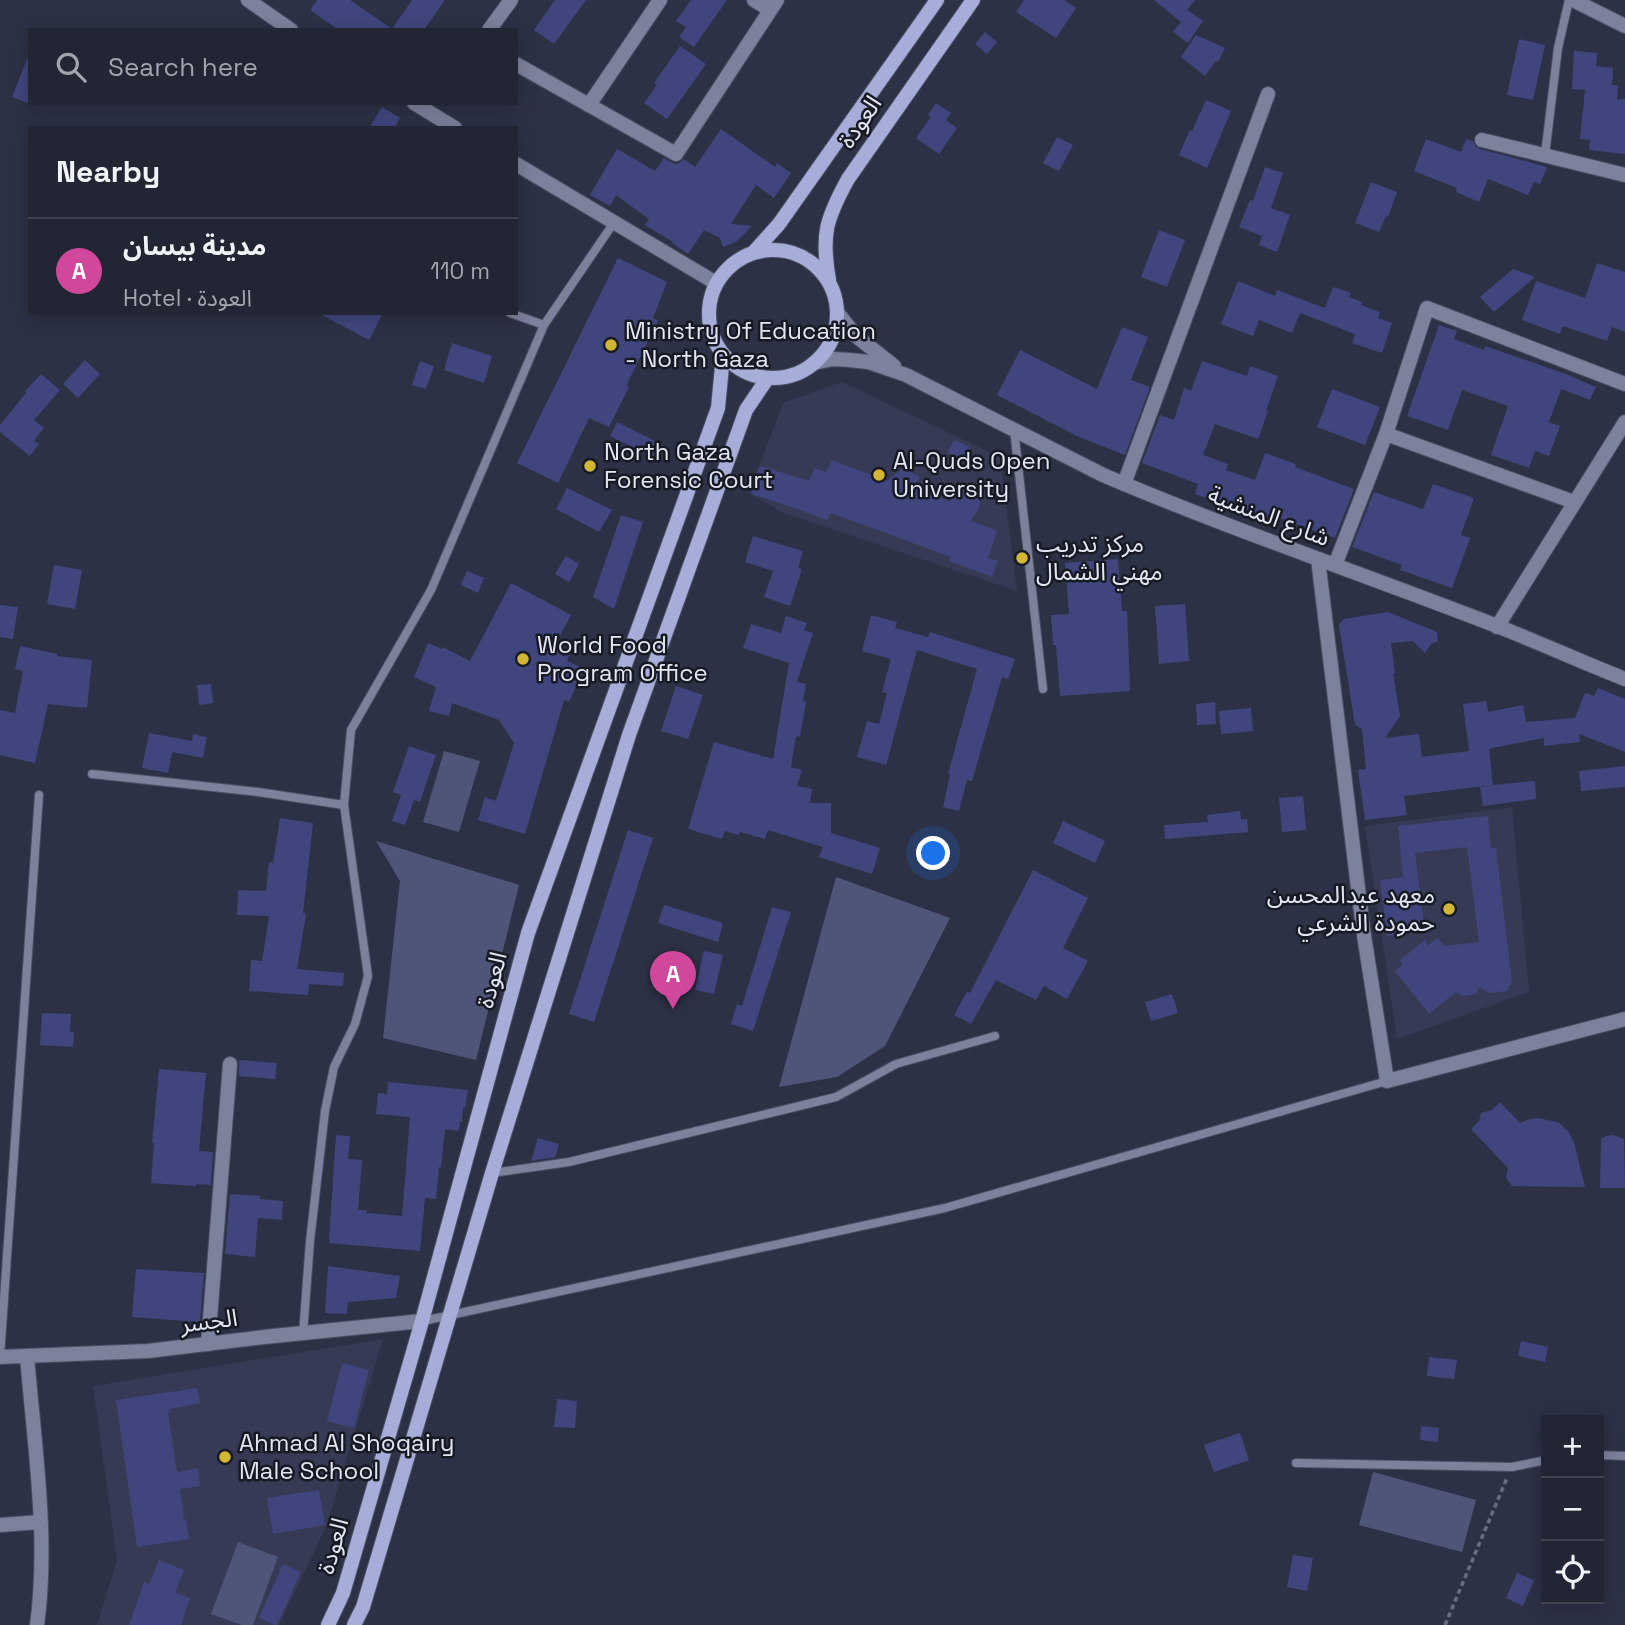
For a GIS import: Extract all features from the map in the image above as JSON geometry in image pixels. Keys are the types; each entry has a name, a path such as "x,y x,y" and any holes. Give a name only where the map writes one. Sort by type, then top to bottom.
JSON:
{"main road":[{"name":"العودة","path":"753,253 779,224 937,0"},
{"name":"العودة","path":"830,285 824,255 825,233 833,206 848,179 974,0"},
{"path":"774,250 801,257 813,264 822,274 835,298 837,312 832,339 814,363 792,376 767,379 758,377 723,356 716,347 709,326 709,304 716,283 729,267 753,253 774,250"},
{"name":"العودة","path":"328,1625 343,1593 422,1321 528,933 718,408 723,356"},
{"name":"العودة","path":"354,1625 363,1606 492,1173 629,735 746,410 767,379"}],"street":[{"path":"248,0 289,28"},
{"path":"490,28 511,0"},
{"path":"589,105 660,0"},
{"path":"518,65 676,154 773,5 754,0"},
{"path":"1571,0 1625,26"},
{"path":"1124,484 1268,94"},
{"path":"436,109 453,126"},
{"path":"1482,140 1625,176"},
{"path":"518,165 716,283"},
{"path":"1335,565 1386,434 1427,308 1625,384"},
{"name":"شارع المنشية","path":"837,312 849,329 865,344 906,375"},
{"name":"شارع المنشية","path":"814,363 850,359 906,375 1124,484 1497,626 1625,679"},
{"path":"1497,626 1625,422"},
{"path":"1386,434 1574,502"},
{"path":"1318,559 1363,929 1387,1081 1625,1019"},
{"path":"208,1344 230,1064"},
{"name":"الجسر","path":"0,1357 148,1351 422,1321"},
{"path":"27,1356 40,1522 40,1602 37,1625"},
{"path":"0,1525 40,1522"}],"lane":[{"path":"1545,155 1558,48 1571,0"},
{"path":"303,1334 310,1241 325,1111 334,1067 355,1024 368,976 344,805 351,730 431,590 544,325 615,221"},
{"path":"516,315 544,325"},
{"path":"1014,429 1043,689"},
{"path":"92,774 258,792 344,805"},
{"path":"0,1357 40,795"},
{"path":"492,1173 569,1161 836,1097 896,1064 995,1037"},
{"path":"422,1321 945,1208 1387,1081"},
{"path":"1604,1455 1625,1456"},
{"path":"1296,1463 1512,1467 1541,1461"}],"path":[{"path":"1446,1625 1512,1467"}],"shaded area":[{"name":"Al-Quds Open University","path":"842,382 1000,457 1017,591 781,512 749,493 783,403"},
{"path":"444,751 480,761 459,832 423,822"},
{"name":"معهد عبدالمحسن حمودة الشرعي","path":"1512,807 1529,992 1397,1039 1365,826"},
{"path":"376,841 519,885 476,1060 383,1038 400,881"},
{"path":"836,877 950,918 885,1046 837,1077 779,1087"},
{"name":"Ahmad Al Shoqairy Male School","path":"383,1339 326,1527 279,1625 97,1625 117,1560 93,1386"},
{"path":"1373,1472 1476,1500 1462,1552 1359,1525"},
{"path":"238,1542 278,1557 253,1625 242,1625 211,1614"}],"building":[{"path":"317,0 350,0 391,28 336,28 310,10"},
{"path":"412,0 445,0 425,28 393,28"},
{"path":"555,0 586,0 554,44 534,30"},
{"path":"691,0 727,0 694,47 679,37 686,27 676,21"},
{"path":"1024,0 1064,0 1076,8 1056,38 1016,12"},
{"path":"1154,0 1195,0 1187,10 1203,21 1188,43 1173,32 1181,22"},
{"path":"985,32 997,42 987,54 975,44"},
{"path":"1196,35 1225,48 1218,62 1216,61 1205,76 1181,57"},
{"path":"1519,39 1545,45 1533,100 1507,95"},
{"path":"680,46 706,64 667,119 644,103 657,85 654,83"},
{"path":"1574,51 1597,53 1596,66 1613,68 1612,85 1618,85 1617,100 1625,99 1625,154 1589,150 1590,140 1580,139 1585,90 1572,89"},
{"path":"28,57 28,103 12,97"},
{"path":"1206,100 1231,111 1207,168 1179,155"},
{"path":"936,103 951,113 946,120 957,128 939,154 916,138 931,117 928,115"},
{"path":"382,107 400,118 395,126 370,126"},
{"path":"721,129 775,167 777,163 791,173 774,198 756,185 731,224 752,226 737,241 723,247 720,238 704,230 688,254 645,225 649,219 616,195 610,206 590,195 617,149 655,171 664,158 675,164 684,159 695,167"},
{"path":"1057,137 1073,145 1059,171 1043,163"},
{"path":"1426,139 1461,152 1466,139 1473,141 1480,149 1547,167 1540,184 1534,182 1528,195 1488,179 1479,202 1456,192 1457,188 1414,171"},
{"path":"1265,167 1283,173 1271,208 1290,215 1277,252 1259,245 1262,236 1239,227 1250,200 1253,201"},
{"path":"1371,182 1397,192 1379,232 1355,223"},
{"path":"1159,230 1185,240 1167,287 1141,277"},
{"name":"Ministry Of Education - North Gaza","path":"618,258 667,282 653,318 658,321 609,427 589,418 558,483 517,463"},
{"path":"1597,263 1625,272 1625,332 1612,327 1607,341 1563,326 1560,334 1522,320 1536,281 1585,298"},
{"path":"1513,269 1535,277 1494,312 1480,297"},
{"path":"1238,281 1275,296 1277,290 1325,308 1333,287 1351,293 1349,297 1380,312 1378,318 1392,323 1382,353 1352,343 1355,334 1300,313 1292,333 1259,320 1253,336 1221,324"},
{"path":"322,315 382,315 369,340"},
{"path":"1439,325 1457,331 1454,339 1484,350 1485,346 1596,387 1590,400 1561,389 1549,422 1560,426 1549,456 1535,451 1529,468 1491,455 1508,406 1462,390 1448,430 1407,416"},
{"path":"1122,327 1148,337 1131,380 1150,387 1125,455 1079,437 997,395 1020,350 1097,389"},
{"path":"452,343 492,356 484,383 444,370"},
{"path":"85,360 100,374 78,398 63,384"},
{"path":"420,361 434,366 426,389 412,385"},
{"path":"1202,361 1247,376 1250,366 1278,376 1258,439 1215,424 1203,455 1228,464 1226,470 1255,480 1265,453 1354,489 1335,538 1277,517 1276,520 1225,501 1224,504 1195,494 1198,484 1142,463 1160,415 1174,420 1184,388 1191,391"},
{"path":"41,374 60,390 34,420 44,428 34,441 39,444 30,456 0,432 0,425"},
{"path":"1332,389 1380,407 1365,445 1317,427"},
{"path":"617,422 665,446 658,460 610,436"},
{"path":"954,440 970,447 964,461 947,453"},
{"path":"832,460 887,481 903,468 920,477 913,488 950,501 959,491 973,491 980,503 971,521 997,531 988,558 998,561 992,577 949,561 951,557 831,513 827,520 751,494 760,466 809,481 814,468 826,472"},
{"path":"1433,484 1474,498 1461,535 1470,538 1452,588 1400,570 1402,565 1352,547 1374,492 1423,509"},
{"path":"567,488 612,510 599,532 556,509"},
{"path":"621,515 643,522 614,609 593,597"},
{"path":"753,536 803,551 798,568 802,569 790,606 764,597 773,571 745,562"},
{"path":"566,556 579,564 569,582 555,574"},
{"path":"1118,559 1122,611 1127,611 1130,691 1060,696 1051,615 1069,614 1065,563"},
{"path":"54,565 82,570 75,609 47,604"},
{"path":"467,571 484,578 478,593 461,585"},
{"path":"511,583 571,615 554,647 570,654 567,661 584,669 569,702 564,700 525,834 478,820 485,797 496,801 514,743 499,720 452,703 449,716 429,711 436,687 414,677 428,643 442,649 443,647 470,661"},
{"path":"1185,604 1189,661 1159,664 1155,606"},
{"path":"0,605 18,607 13,639 0,637"},
{"path":"1388,612 1437,632 1438,641 1431,644 1425,653 1413,641 1391,643 1400,716 1385,738 1419,734 1422,757 1469,751 1463,704 1486,701 1488,712 1523,705 1526,722 1575,718 1585,693 1594,696 1598,688 1625,699 1625,752 1579,734 1580,742 1544,746 1544,738 1492,748 1489,750 1493,785 1404,796 1407,815 1365,820 1358,770 1366,769 1362,729 1355,725 1339,625 1344,619"},
{"path":"871,615 897,622 895,628 928,637 930,632 1015,659 1008,679 1002,677 972,781 967,780 959,811 943,807 950,775 948,774 977,669 917,650 886,765 857,757 867,721 879,724 887,693 882,692 891,659 862,651"},
{"path":"786,616 807,623 804,630 813,633 797,682 806,684 803,701 806,702 791,767 802,770 797,786 812,789 810,803 831,803 831,833 880,848 872,874 819,857 823,847 768,830 765,839 725,831 722,839 688,829 714,742 773,759 789,663 743,648 751,624 781,633"},
{"path":"20,646 57,656 92,660 87,708 48,704 35,763 0,755 0,710 15,713 23,671 15,669"},
{"path":"211,684 213,703 199,705 197,685"},
{"path":"676,686 703,695 688,739 661,731"},
{"path":"1215,702 1216,724 1197,725 1196,704"},
{"path":"1251,708 1253,731 1221,734 1219,711"},
{"path":"149,733 192,741 193,734 207,737 203,758 172,752 168,773 142,768"},
{"path":"409,746 436,755 420,802 414,800 405,825 392,821 401,795 393,792"},
{"path":"1625,766 1625,787 1581,791 1579,771"},
{"path":"1535,781 1536,799 1483,806 1480,787"},
{"path":"1303,796 1306,830 1282,832 1279,798"},
{"path":"1240,811 1241,820 1247,819 1248,832 1165,839 1164,825 1208,822 1207,815"},
{"path":"1488,816 1491,848 1496,848 1512,982 1507,991 1489,993 1480,987 1475,994 1462,996 1456,992 1429,1014 1395,971 1403,964 1400,960 1426,939 1427,946 1437,938 1445,946 1479,942 1467,847 1415,853 1425,931 1387,936 1380,880 1403,877 1398,826"},
{"path":"280,818 313,823 303,913 306,914 297,969 344,973 343,986 309,984 308,995 249,991 251,960 262,961 269,916 237,915 238,890 266,891 269,862 273,863"},
{"path":"1063,821 1105,841 1095,863 1053,843"},
{"path":"628,830 653,838 594,1022 569,1014"},
{"path":"1033,870 1088,898 1063,948 1088,961 1067,999 1044,986 1036,1000 996,980 971,1024 954,1015 967,992 970,993"},
{"path":"664,905 723,923 718,942 658,923"},
{"path":"772,907 791,912 753,1031 731,1024 737,1004 742,1006"},
{"path":"704,951 723,955 714,994 695,990"},
{"path":"1172,994 1178,1013 1151,1021 1145,1002"},
{"path":"42,1013 71,1014 73,1047 40,1045"},
{"path":"239,1060 277,1063 275,1079 239,1076"},
{"path":"159,1069 206,1073 199,1151 213,1152 211,1185 151,1183"},
{"path":"388,1082 468,1090 459,1131 445,1129 436,1199 425,1198 420,1251 330,1243 329,1239 336,1135 350,1136 348,1159 362,1160 358,1210 402,1216 410,1117 376,1114 378,1093 387,1094"},
{"path":"1500,1102 1520,1123 1537,1118 1559,1123 1568,1131 1574,1142 1585,1187 1512,1186 1506,1178 1508,1168 1471,1129 1479,1121 1481,1113 1492,1110"},
{"path":"1613,1135 1624,1139 1625,1188 1600,1188 1601,1139"},
{"path":"538,1138 559,1144 555,1157 531,1161"},
{"path":"230,1194 283,1201 282,1220 258,1218 255,1257 225,1254"},
{"path":"328,1266 400,1276 396,1298 348,1302 347,1314 325,1313"},
{"path":"136,1269 204,1273 200,1322 132,1317"},
{"path":"1521,1341 1548,1347 1545,1362 1518,1356"},
{"path":"1429,1357 1457,1360 1454,1379 1427,1376"},
{"path":"342,1363 369,1370 354,1428 327,1421"},
{"path":"197,1388 200,1403 170,1409 171,1413 168,1413 177,1472 198,1468 200,1486 180,1489 189,1539 137,1547 116,1400"},
{"path":"557,1399 577,1401 575,1428 554,1427"},
{"path":"1421,1426 1439,1428 1438,1442 1420,1440"},
{"path":"1240,1433 1249,1460 1214,1472 1204,1445"},
{"path":"319,1490 325,1525 273,1534 267,1498"},
{"path":"1293,1555 1313,1558 1307,1591 1287,1587"},
{"path":"159,1560 184,1570 175,1593 190,1598 181,1625 129,1625 144,1582 149,1584"},
{"path":"283,1564 301,1572 277,1625 274,1625 259,1618"},
{"path":"1517,1573 1534,1580 1523,1606 1506,1598"}],"place":[{"name":"Ministry Of Education - North Gaza","path":"611,345"},
{"name":"North Gaza Forensic Court","path":"590,466"},
{"name":"Al-Quds Open University","path":"879,475"},
{"name":"مركز تدريب مهني الشمال","path":"1022,558"},
{"name":"World Food Program Office","path":"523,659"},
{"name":"معهد عبدالمحسن حمودة الشرعي","path":"1449,909"},
{"name":"مدينة بيسان","path":"673,1009"},
{"name":"Ahmad Al Shoqairy Male School","path":"225,1457"}]}
